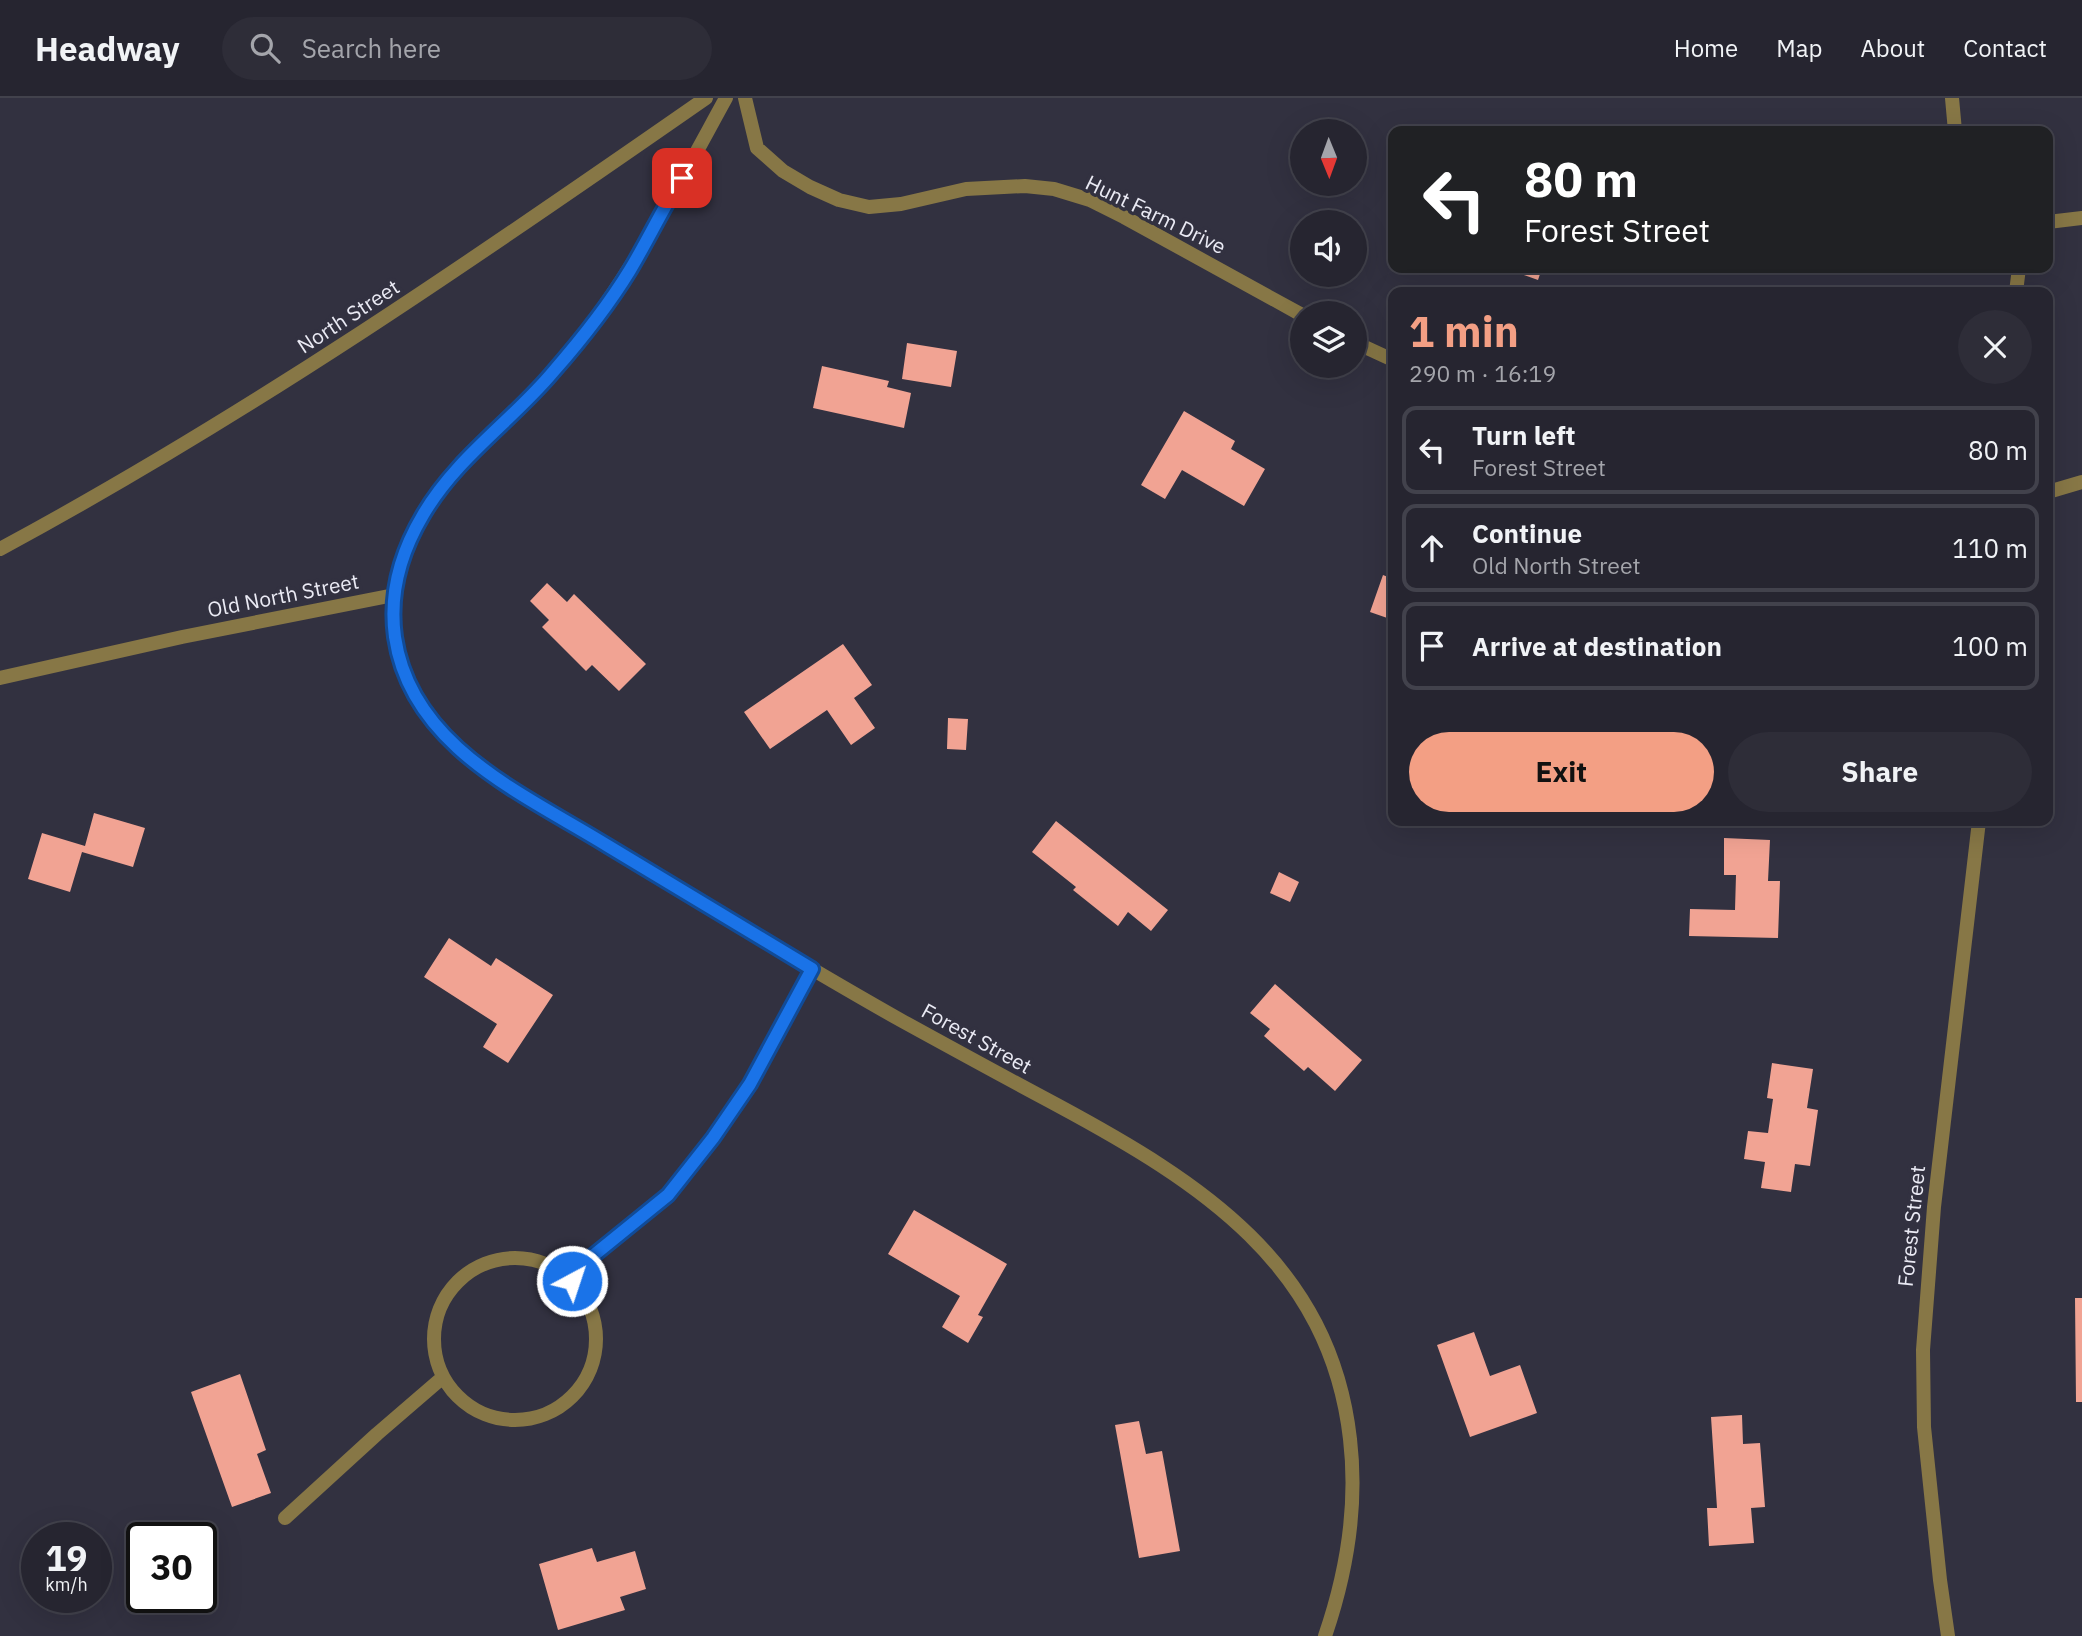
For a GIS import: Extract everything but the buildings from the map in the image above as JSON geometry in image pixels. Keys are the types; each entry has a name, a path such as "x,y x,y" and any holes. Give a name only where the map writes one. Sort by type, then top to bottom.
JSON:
{"street":[{"name":"North Street","path":"0,549 87,502 247,407 506,237 706,98"},
{"path":"394,595 408,543 424,513 467,458 551,375 604,307 629,272 726,98"},
{"name":"Hunt Farm Drive","path":"745,98 757,148 783,171 839,200 869,207 901,204 966,189 1025,186 1054,189 1090,201 1124,218 1206,260 1290,308"},
{"path":"1952,98 1955,126"},
{"path":"2053,221 2082,218"},
{"path":"1367,348 1388,358"},
{"path":"2053,491 2082,482"},
{"name":"Old North Street","path":"0,678 394,595"},
{"name":"Forest Street","path":"394,595 394,630 405,678 419,705 438,729 462,751 520,794 812,969 1126,1143 1208,1198 1243,1227 1274,1259 1299,1293 1320,1330 1336,1369 1347,1413 1353,1503 1339,1596 1325,1636"},
{"name":"Forest Street","path":"1948,1636 1924,1427 1923,1350 1934,1207 1978,826"},
{"path":"572,1281 594,1255 668,1195 713,1138 750,1084 812,969"},
{"path":"527,1258 551,1266 572,1281 589,1304 597,1331 594,1359 583,1385 564,1405 539,1418 510,1421 483,1415 459,1400 442,1378 433,1353 433,1328 441,1303 456,1282 477,1267 501,1259 527,1258"},
{"path":"285,1518 442,1378"}],"route":[{"path":"572,1281 594,1255 668,1195 713,1138 750,1084 812,969 520,794 462,751 438,729 419,705 405,678 393,621 394,595 408,543 424,513 467,458 551,375 578,342 629,272 682,178"}]}
